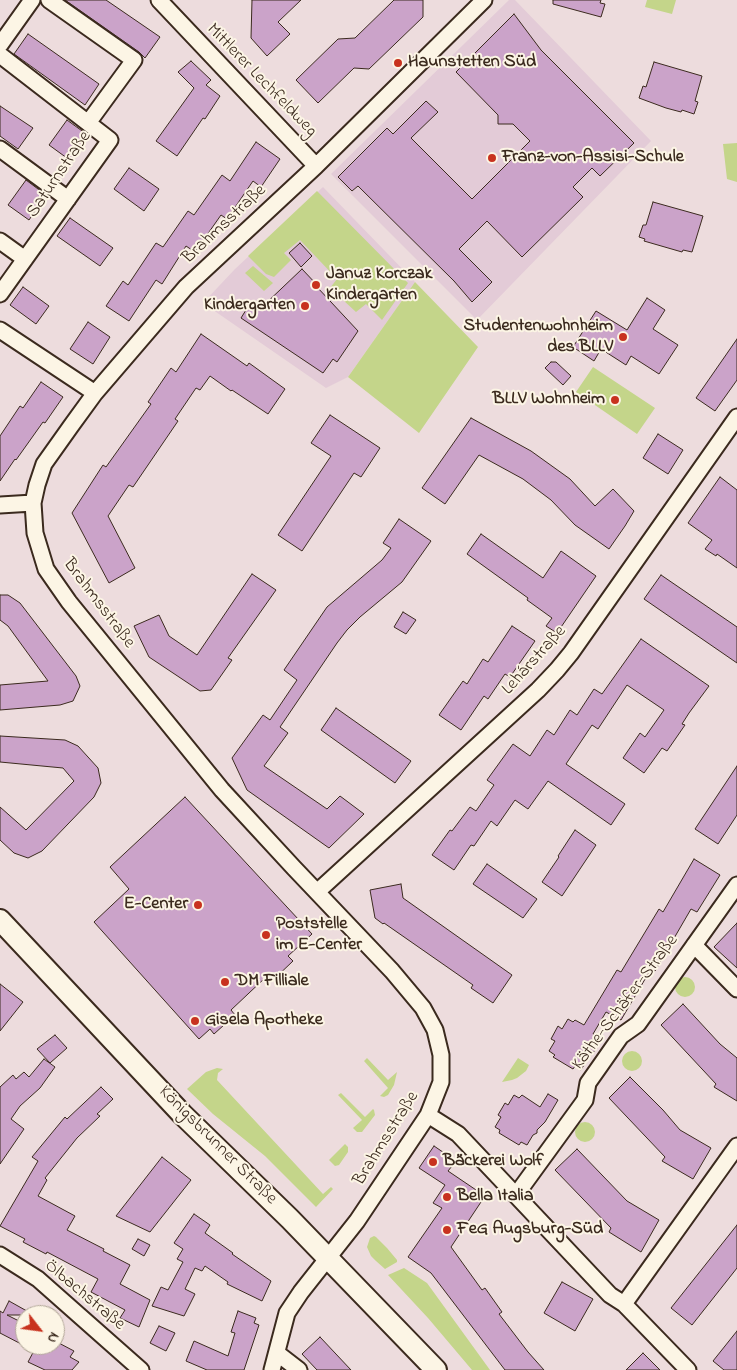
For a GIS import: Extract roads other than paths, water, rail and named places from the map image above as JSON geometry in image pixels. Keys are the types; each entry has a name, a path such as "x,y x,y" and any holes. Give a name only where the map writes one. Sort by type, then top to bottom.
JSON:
{"main road":[{"name":"Königsbrunner Straße","path":"0,920 182,1114 279,1208 436,1370"}],"street":[{"path":"0,46 32,0"},
{"path":"49,0 134,60 88,123"},
{"name":"Mittlerer Lechfeldweg","path":"159,0 316,166"},
{"name":"Brahmsstraße","path":"272,1370 287,1313 301,1292 362,1214 428,1114 440,1082 441,1054 435,1030 423,1008 390,970 222,790 69,602 46,569 35,533 33,503 44,464 95,393 186,287 316,166 484,0"},
{"name":"Saturnstraße","path":"0,55 110,140 0,294"},
{"path":"0,149 68,199"},
{"path":"0,241 25,260"},
{"path":"0,330 95,393"},
{"name":"Lehárstraße","path":"317,892 538,690 557,670 571,653 737,417"},
{"path":"0,505 33,503"},
{"name":"Käthe-Schäfer-Straße","path":"516,1195 585,1100 588,1083 621,1036 638,1024 737,885"},
{"path":"694,945 737,989"},
{"path":"428,1114 458,1134 610,1295 624,1304 688,1370"},
{"path":"624,1304 737,1146"},
{"name":"Ölbachstraße","path":"0,1255 38,1279 141,1370"},
{"path":"277,1353 299,1370"}],"place":[{"name":"Haunstetten Süd","path":"398,63"},
{"name":"Franz-von-Assisi-Schule","path":"492,158"},
{"name":"Januz Korczak Kindergarten","path":"316,285"},
{"name":"Kindergarten","path":"305,306"},
{"name":"Studentenwohnheim des BLLV","path":"623,337"},
{"name":"BLLV Wohnheim","path":"615,400"},
{"name":"E-Center","path":"198,905"},
{"name":"Poststelle im E-Center","path":"266,935"},
{"name":"DM Filliale","path":"225,982"},
{"name":"Gisela Apotheke","path":"195,1021"},
{"name":"Bäckerei Wolf","path":"433,1162"},
{"name":"Bella Italia","path":"447,1197"},
{"name":"FeG Augsburg-Süd","path":"447,1230"}]}
